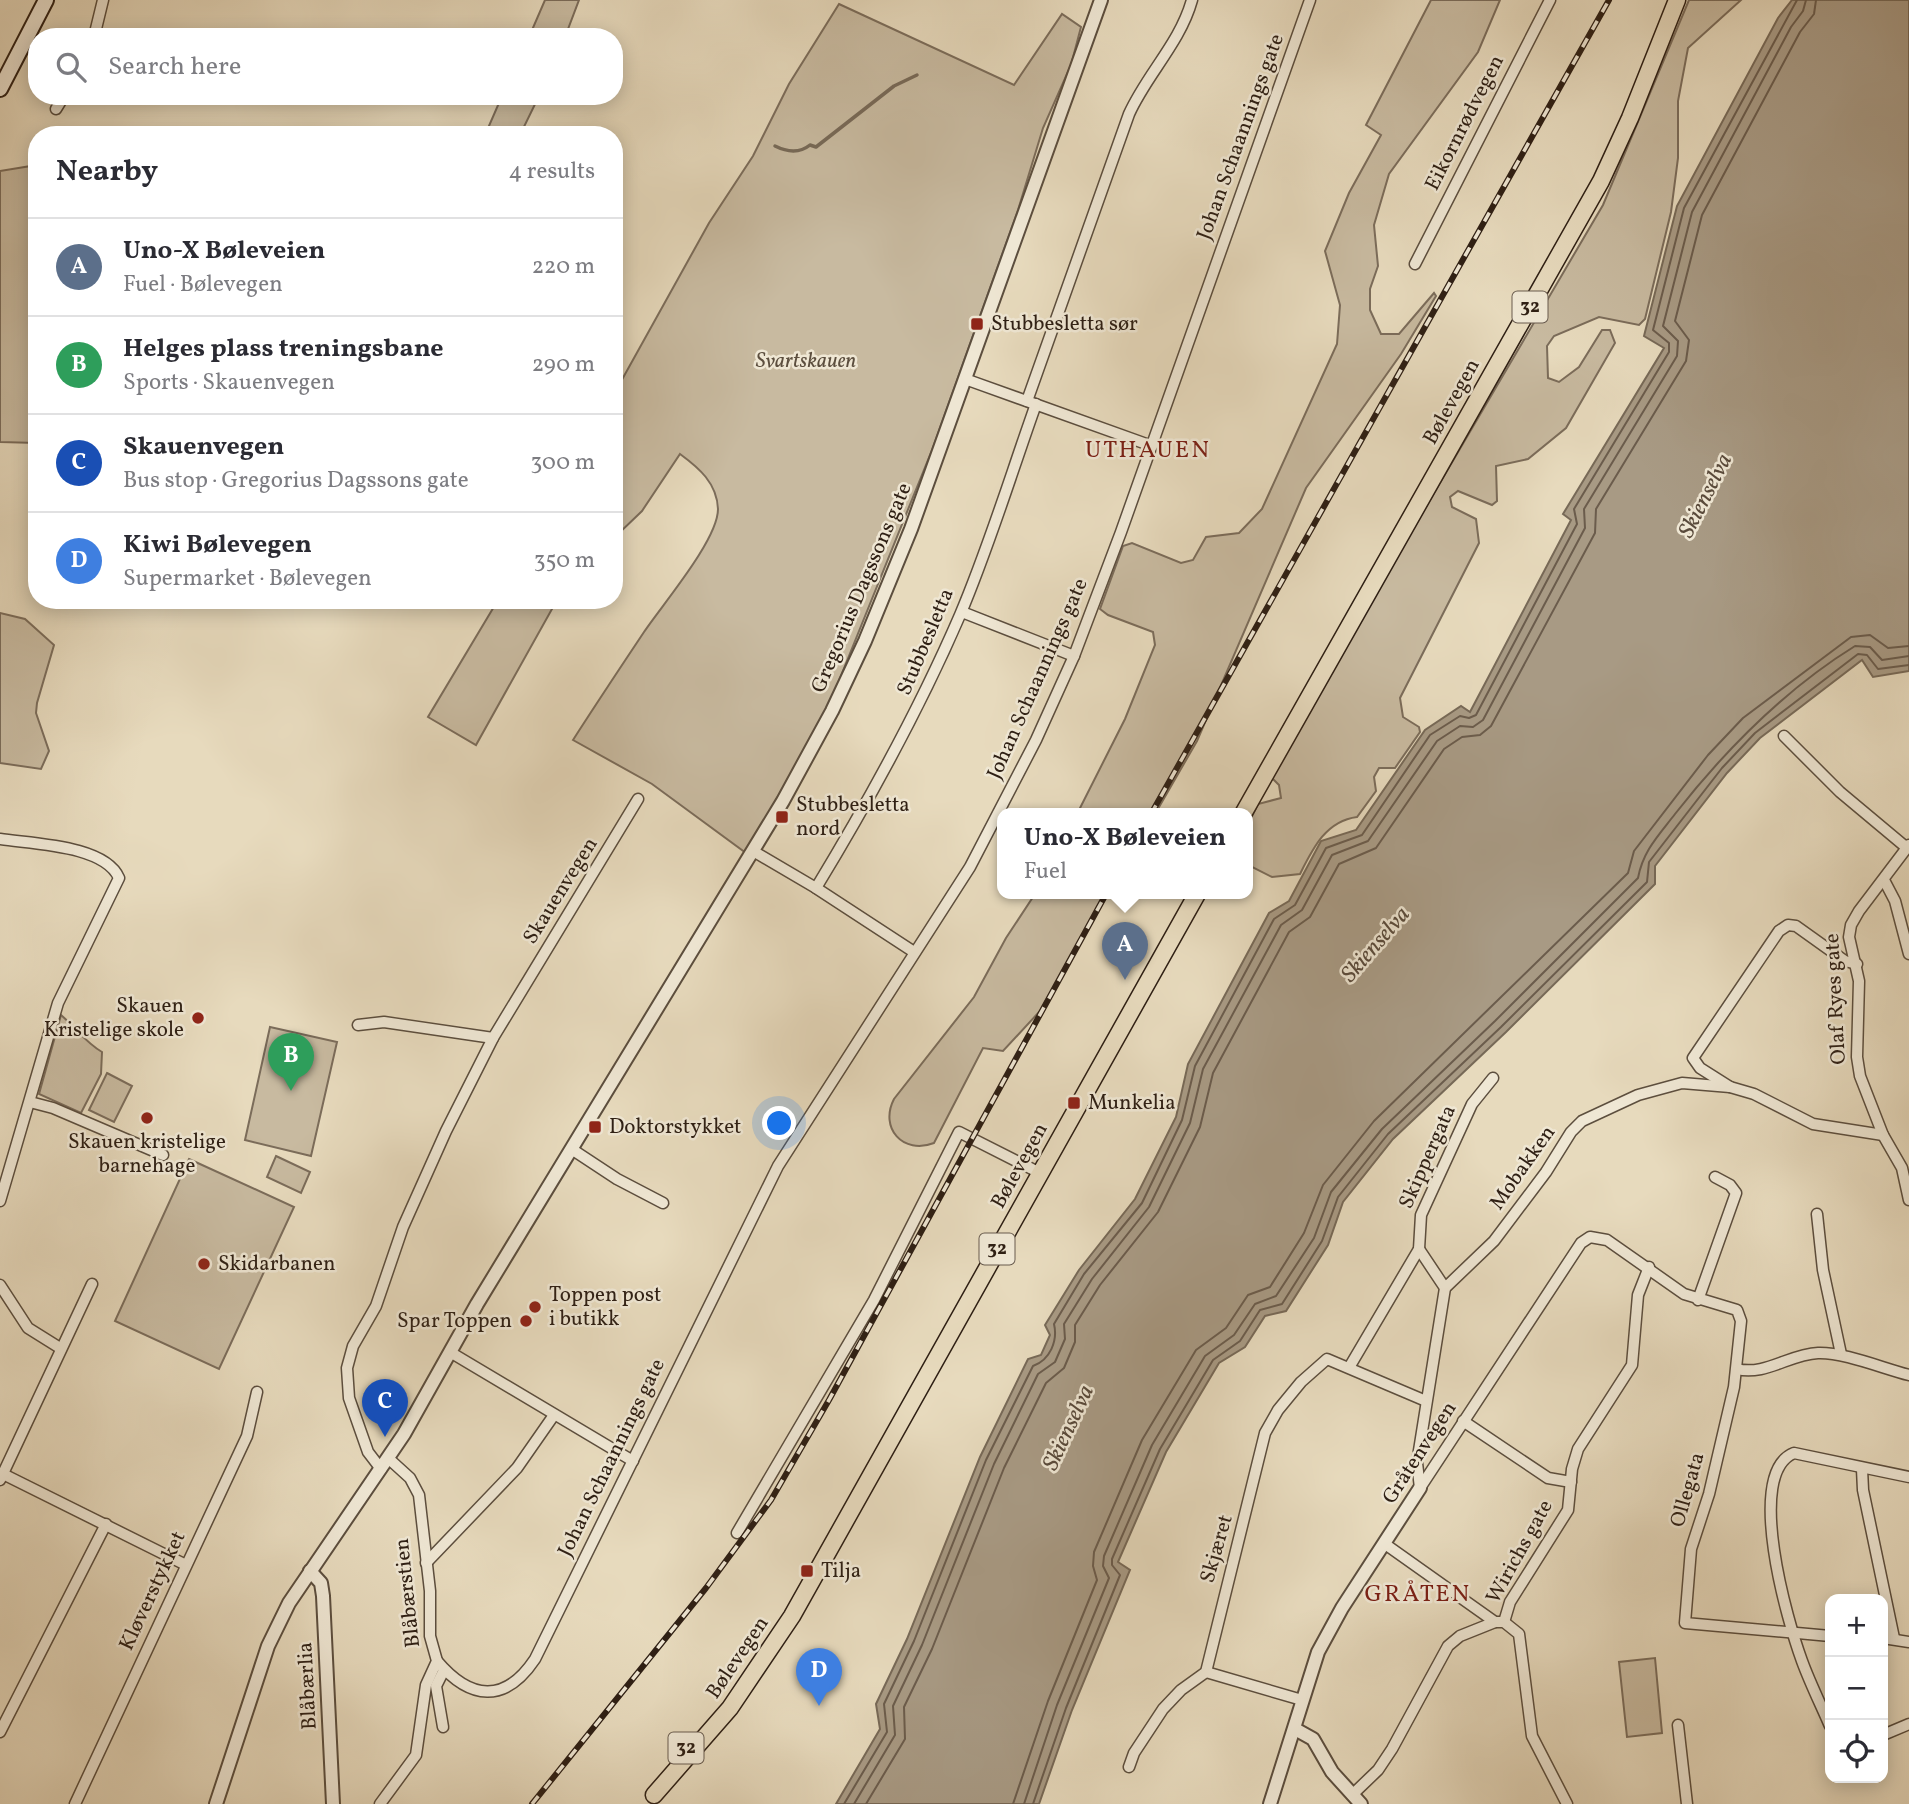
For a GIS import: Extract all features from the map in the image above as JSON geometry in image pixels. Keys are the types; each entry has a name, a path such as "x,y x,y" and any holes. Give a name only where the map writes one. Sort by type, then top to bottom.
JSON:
{"main road":[{"path":"32,28 46,0"},
{"name":"Bølevegen","path":"1246,808 1601,181 1630,118 1677,0"},
{"path":"0,89 28,35"},
{"name":"Bølevegen","path":"650,1800 788,1612 797,1604 1194,899"}],"street":[{"path":"96,28 103,0"},
{"name":"Gregorius Dagssons gate","path":"216,1804 268,1646 310,1571 384,1463 753,851 832,711 865,641 907,540 1101,0"},
{"name":"Stubbesletta","path":"816,888 883,777 961,612 1129,114 1140,89 1178,34 1192,0"},
{"name":"Johan Schaannings gate","path":"1001,808 1037,740 1074,656 1152,446 1310,0"},
{"name":"Eikornrødvegen","path":"1415,264 1550,0"},
{"path":"56,109 58,105"},
{"path":"965,379 1152,446"},
{"path":"961,612 1074,656"},
{"path":"1784,736 1840,792 1908,846"},
{"name":"Skauenvegen","path":"384,1463 368,1452 352,1410 347,1383 349,1358 386,1283 403,1227 446,1131 493,1038 638,799"},
{"name":"Johan Schaannings gate","path":"441,1665 458,1682 481,1692 505,1688 521,1677 550,1632 778,1166 970,867 997,816"},
{"path":"0,839 93,855 115,870 119,878 58,1003 0,1201"},
{"name":"Olaf Ryes gate","path":"1908,846 1851,925 1850,947 1857,964 1859,981 1857,1057 1860,1076 1883,1135 1905,1167 1909,1200"},
{"path":"753,851 816,888 914,952"},
{"path":"1884,880 1895,901 1909,954"},
{"name":"Mobakken","path":"1730,1087 1700,1068 1693,1058 1783,928 1793,925 1845,961 1857,964"},
{"path":"358,1025 384,1021 493,1038"},
{"name":"Skippergata","path":"1350,1366 1419,1249 1421,1215 1472,1104 1493,1078"},
{"name":"Mobakken","path":"1445,1288 1494,1241 1546,1172 1570,1132 1581,1121 1661,1088 1682,1083 1730,1087 1754,1094 1812,1124 1883,1135"},
{"path":"30,1102 53,1108 163,1155"},
{"path":"737,1533 874,1300 958,1132 1040,1173"},
{"path":"573,1150 617,1179 663,1203"},
{"path":"1649,1267 1684,1294 1698,1300 1735,1193 1730,1185 1715,1177"},
{"path":"1817,1214 1822,1270 1841,1354"},
{"name":"Gråtenvegen","path":"1270,1804 1313,1664 1328,1633 1581,1243 1590,1237 1607,1240 1649,1267"},
{"path":"1419,1249 1445,1288 1417,1462 1420,1488"},
{"name":"Wirichs gate","path":"1500,1622 1568,1510 1578,1449 1632,1365 1638,1295 1649,1267"},
{"path":"92,1284 2,1477 106,1524 186,1565"},
{"path":"0,1285 28,1328 61,1348"},
{"name":"Ollegata","path":"1698,1300 1732,1309 1740,1314 1737,1369 1712,1484 1691,1549 1685,1623 1795,1635"},
{"path":"450,1352 632,1461"},
{"path":"1737,1369 1755,1371 1816,1352 1841,1354 1909,1374"},
{"name":"Skjæret","path":"1206,1672 1265,1433 1278,1410 1322,1361 1333,1360 1350,1366"},
{"path":"1350,1366 1392,1389 1426,1401"},
{"name":"Kløverstykket","path":"75,1804 247,1436 257,1392"},
{"path":"426,1563 517,1468 554,1415"},
{"path":"1463,1422 1548,1478 1571,1482"},
{"path":"1827,1720 1801,1660 1772,1549 1770,1511 1779,1463 1794,1453 1909,1477"},
{"name":"Blåbærstien","path":"380,1804 416,1755 426,1685 441,1665 430,1636 426,1563 416,1486 384,1463"},
{"path":"1862,1469 1863,1490 1895,1638"},
{"path":"0,1732 106,1524"},
{"path":"1385,1544 1519,1634 1532,1736 1567,1804"},
{"name":"Blåbærlia","path":"310,1571 321,1583 323,1596 333,1804"},
{"path":"1295,1729 1312,1739 1332,1772 1356,1800 1392,1749 1448,1646 1460,1636 1500,1622"},
{"path":"1795,1635 1825,1636"},
{"path":"1888,1637 1909,1642"},
{"path":"441,1665 436,1686 443,1727"},
{"path":"1129,1767 1134,1753 1163,1709 1181,1690 1206,1672 1301,1700"},
{"path":"1888,1733 1909,1724"},
{"path":"1678,1725 1687,1804"}],"green space":[{"path":"545,0 579,0 568,28 533,28"},
{"path":"1431,0 1500,0 1478,52 1389,174 1374,225 1378,266 1370,289 1370,310 1381,334 1399,334 1434,293 1436,296 1401,354 1306,488 1197,741 1158,808 1080,808 1125,719 1155,645 1153,632 1108,615 1100,609 1123,546 1132,543 1181,563 1193,560 1206,537 1239,533 1262,509 1337,344 1340,305 1325,251 1349,193 1381,135 1366,125"},
{"path":"1689,0 1741,0 1688,48 1678,101 1678,158 1671,212 1645,319 1639,325 1599,317 1554,336 1547,346 1548,378 1559,382 1579,367 1602,330 1610,330 1615,343 1566,428 1528,459 1496,466 1497,501 1492,505 1458,491 1450,497 1452,507 1476,519 1479,543 1400,698 1403,717 1419,727 1420,732 1395,768 1379,768 1374,777 1376,791 1357,817 1337,824 1322,837 1300,874 1272,877 1253,868 1253,814 1258,804 1281,798 1279,785 1271,777 1353,631 1603,205"},
{"name":"Svartskauen","path":"839,4 1014,85 1062,14 1081,27 1071,65 1043,128 1018,210 932,450 828,708 746,853 652,784 573,740 644,632 688,572 716,522 717,500 711,484 680,454 642,511 623,529 623,378 709,223 753,156 789,84"},
{"path":"498,105 535,105 524,126 489,126"},
{"path":"28,166 28,443 0,442 0,171"},
{"path":"493,609 552,609 476,745 428,717"},
{"path":"0,613 25,619 54,645 37,703 36,713 49,751 41,769 0,763"},
{"path":"1032,899 1105,899 1040,1011 1003,1051 983,1048 934,1143 923,1146 904,1142 892,1129 890,1110 894,1099 974,997 1006,938"},
{"path":"61,1015 102,1052 101,1074 81,1113 39,1094"},
{"path":"270,1027 337,1042 311,1156 245,1140"},
{"path":"107,1073 132,1086 114,1122 89,1110"},
{"path":"276,1156 310,1172 301,1193 267,1177"},
{"name":"Skidarbanen","path":"189,1159 294,1207 219,1369 115,1321"},
{"path":"1655,1658 1662,1733 1627,1737 1619,1662"}],"water":[{"name":"Skienselva","path":"1792,0 1909,0 1909,671 1873,677 1862,660 1760,738 1727,773 1655,866 1655,884 1506,1032 1393,1139 1343,1202 1328,1245 1286,1311 1265,1316 1245,1347 1219,1363 1166,1452 1118,1562 1130,1570 1072,1710 1039,1804 836,1804 880,1729 876,1704 907,1639 980,1457 1028,1359 1041,1355 1050,1335 1045,1325 1079,1270 1135,1199 1176,1117 1188,1064 1269,913 1289,901 1321,841 1356,830 1425,730 1461,706 1470,712 1571,520 1563,514 1664,348 1644,336 1677,206 1778,18"}],"waterway":[{"path":"775,146 793,151 810,145 816,147 894,86 917,75"}],"railway":[{"path":"1154,808 1609,0"},
{"path":"532,1804 706,1588 771,1500 829,1400 1103,899"}],"place":[{"name":"Stubbesletta sør","path":"977,324"},
{"name":"Stubbesletta nord","path":"782,817"},
{"name":"Uno-X Bøleveien","path":"1125,980"},
{"name":"Skauen Kristelige skole","path":"198,1018"},
{"name":"Helges plass treningsbane","path":"291,1091"},
{"name":"Munkelia","path":"1074,1103"},
{"name":"Skauen kristelige barnehage","path":"147,1118"},
{"name":"Doktorstykket","path":"595,1127"},
{"name":"Skidarbanen","path":"204,1264"},
{"name":"Toppen post i butikk","path":"535,1307"},
{"name":"Spar Toppen","path":"526,1321"},
{"name":"Skauenvegen","path":"385,1437"},
{"name":"Tilja","path":"807,1571"},
{"name":"Kiwi Bølevegen","path":"819,1706"}],"district":[{"name":"UTHAUEN","path":"1148,451"},
{"name":"GRÅTEN","path":"1418,1595"}]}
